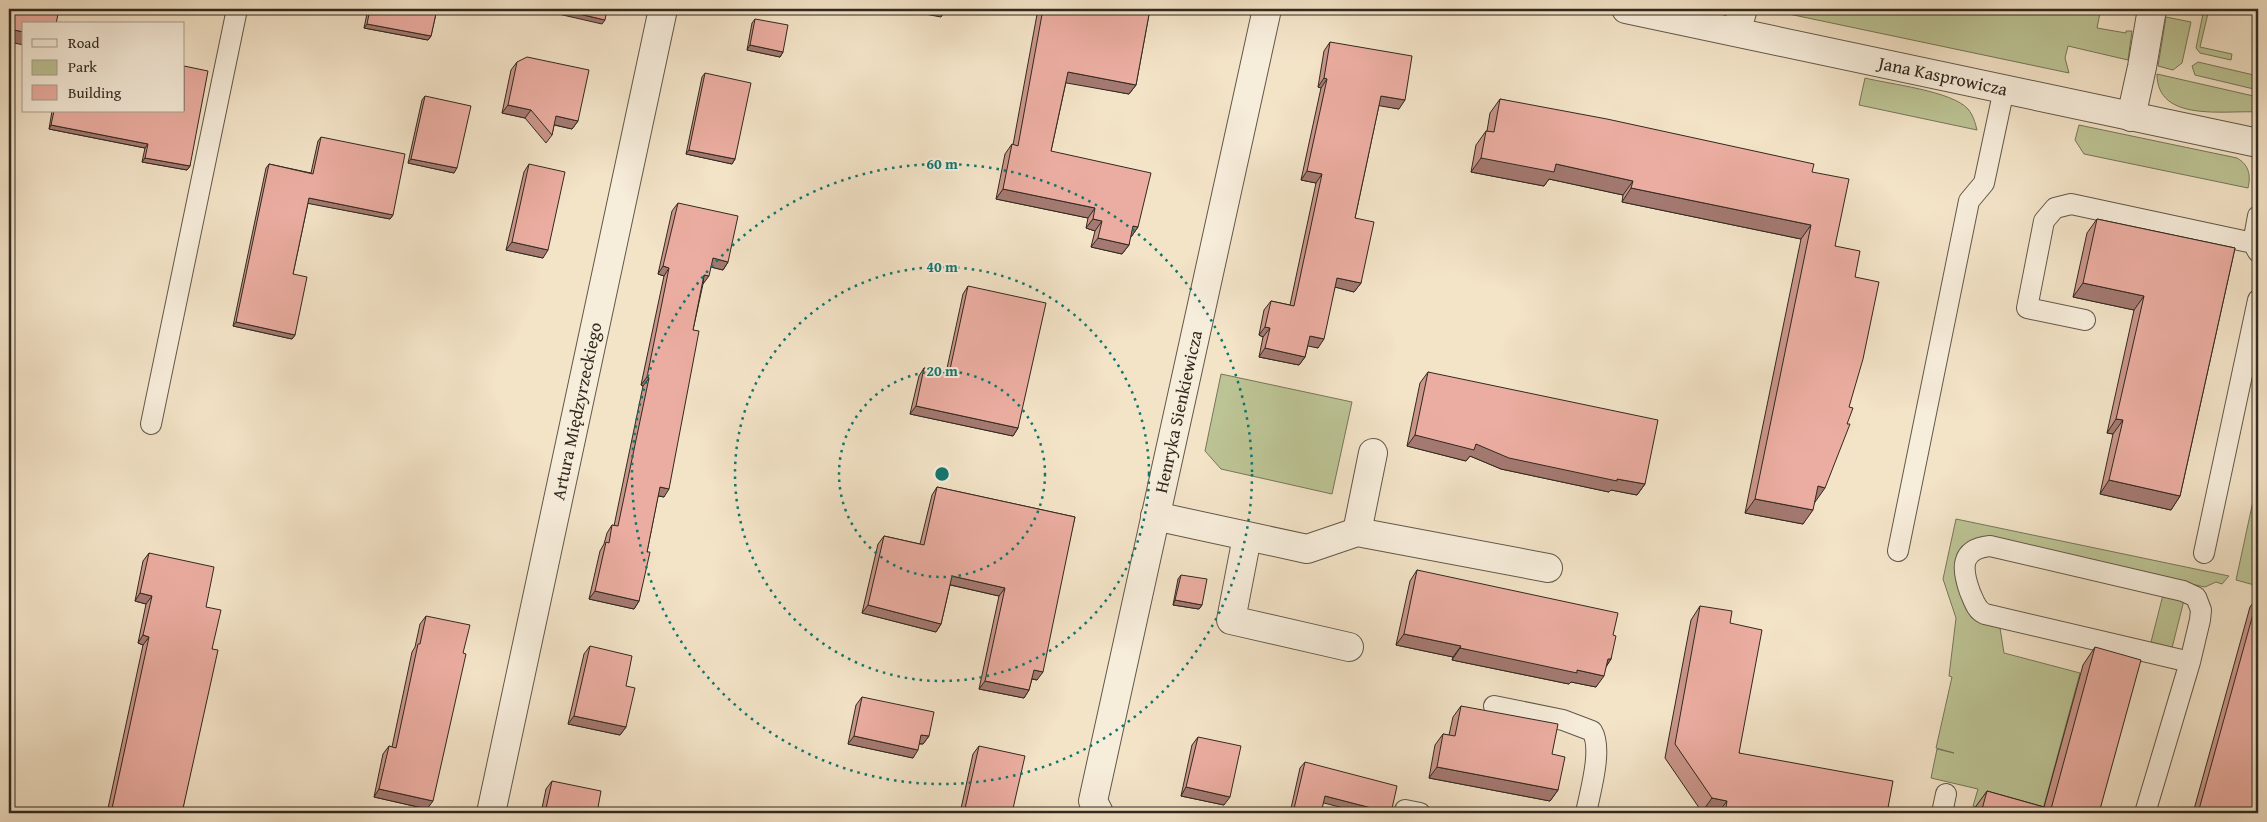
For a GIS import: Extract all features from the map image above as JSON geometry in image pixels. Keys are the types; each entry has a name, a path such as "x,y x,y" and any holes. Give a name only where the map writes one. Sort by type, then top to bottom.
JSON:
{"street":[{"name":"Artura Międzyrzeckiego","path":"491,813 663,9"},
{"name":"Henryka Sienkiewicza","path":"1099,813 1093,801 1267,9"},
{"name":"Jana Kasprowicza","path":"1626,9 1740,20 2004,89 2258,143"},
{"path":"2131,117 2152,9"},
{"path":"1357,532 1373,453"},
{"path":"1155,516 1306,549 1357,532 1548,568"},
{"path":"1247,537 1231,620 1349,646"}],"lane":[{"path":"151,424 238,9"},
{"path":"1898,550 1969,201 1984,183 2004,89"},
{"path":"2085,320 2027,308 2044,221 2055,208 2071,204 2256,247 2258,216"},
{"path":"2204,553 2258,300"},
{"path":"2145,813 2190,662 2201,610 2196,597 2189,593 1990,546 1982,547 1969,554 1966,560 1964,575 1977,609 1985,614 2190,662"},
{"path":"1494,706 1563,720 1592,730 1597,743 1586,813"},
{"path":"1942,813 1946,794"}],"green space":[{"path":"1765,9 2095,9 2095,12 2100,13 2097,28 2126,33 2126,31 2132,31 2128,60 2068,46 2065,58 2069,73"},
{"path":"2204,9 2209,9 2200,47 2232,54 2231,60 2200,53 2196,48"},
{"path":"2166,17 2191,22 2182,63 2173,70 2158,66"},
{"path":"2198,62 2258,76 2258,90 2195,75 2192,66"},
{"path":"2157,74 2258,97 2258,112 2195,111 2180,107 2168,100 2160,90"},
{"path":"1865,78 1949,97 1968,109 1974,119 1977,130 1859,105"},
{"path":"2079,125 2237,158 2247,167 2248,188 2084,154 2075,140"},
{"path":"1221,374 1352,402 1332,494 1221,469 1205,451"},
{"path":"2258,478 2258,586 2236,580"},
{"path":"1956,519 2229,576 2222,584 2216,582 2205,587 1989,540 1956,578 1971,617 1977,621 2000,628 2004,653 2080,673 2042,813 2001,813 1973,806 1978,789 1931,778 1937,749 1954,753 1936,748 1952,677 1949,676 1956,618 1943,579"},
{"path":"2163,595 2184,600 2172,648 2151,642"}],"building":[{"path":"9,9 59,9 56,22 22,22 22,32 9,29"},
{"path":"370,9 437,9 431,36 367,24"},
{"path":"558,9 607,9 605,20"},
{"path":"1043,9 1150,9 1136,85 1068,72 1051,151 1151,173 1138,227 1133,226 1129,245 1098,238 1102,221 1093,219 1095,208 1003,189 1012,144 1018,146"},
{"path":"755,19 788,25 783,52 750,45"},
{"path":"1330,42 1412,56 1405,100 1381,96 1355,218 1374,222 1361,283 1337,278 1324,339 1310,336 1305,357 1265,348 1270,328 1265,327 1271,301 1294,306 1322,174 1307,171 1327,79 1324,78"},
{"path":"527,57 589,70 578,121 556,116 552,135 531,110 508,105 517,62"},
{"path":"185,66 208,71 190,166 145,158 148,144 51,125 54,112 185,112"},
{"path":"705,73 751,83 735,159 689,150"},
{"path":"425,96 471,106 457,168 411,159"},
{"path":"1500,99 1607,119 1814,164 1812,172 1849,179 1835,246 1860,251 1855,277 1879,282 1863,359 1849,407 1853,408 1847,424 1850,424 1825,488 1818,486 1813,510 1755,499 1811,225 1631,188 1633,181 1556,164 1554,172 1481,158 1486,131 1494,132"},
{"path":"321,137 405,154 393,215 309,198 293,274 307,277 295,335 236,322 269,164 313,174"},
{"path":"529,164 565,172 548,250 512,242"},
{"path":"678,203 738,216 728,262 713,258 709,276 704,275 693,330 699,331 669,489 660,487 647,552 650,552 639,601 595,591 606,542 609,543 612,525 618,526 649,378 647,377 669,268 663,266"},
{"path":"2097,219 2235,248 2180,496 2109,480 2123,420 2116,419 2144,296 2083,283"},
{"path":"968,286 1046,303 1018,428 916,406 924,368 949,374"},
{"path":"1428,372 1658,420 1645,484 1617,479 1617,481 1509,458 1476,444 1474,450 1415,435"},
{"path":"937,487 1075,517 1043,672 1034,670 1029,690 985,681 1005,588 952,576 941,624 868,605 884,536 924,545"},
{"path":"149,553 214,567 206,607 221,610 212,649 218,650 182,813 111,813 149,637 143,635 152,596 140,593"},
{"path":"1417,570 1618,613 1613,635 1616,636 1611,659 1608,659 1604,676 1577,670 1577,673 1404,634"},
{"path":"1181,575 1207,579 1202,605 1175,600"},
{"path":"2258,596 2258,813 2198,813"},
{"path":"1700,606 1732,611 1730,623 1762,630 1739,753 1893,781 1887,813 1725,813 1727,801 1712,798 1675,744"},
{"path":"426,616 470,625 463,653 466,654 433,801 379,789 389,746 396,748 418,644 420,644"},
{"path":"590,646 632,656 626,686 635,688 626,727 574,716"},
{"path":"2095,647 2141,660 2099,813 1981,813 1987,791 2051,809"},
{"path":"862,697 934,712 929,736 921,735 918,750 854,736"},
{"path":"1461,706 1558,724 1552,754 1565,757 1558,790 1437,767 1443,734 1455,736"},
{"path":"1198,737 1241,746 1230,797 1186,787"},
{"path":"979,746 1025,756 1012,813 964,813"},
{"path":"1305,762 1397,786 1391,813 1325,796 1321,813 1293,813"},
{"path":"552,781 601,791 597,813 545,813"}]}
